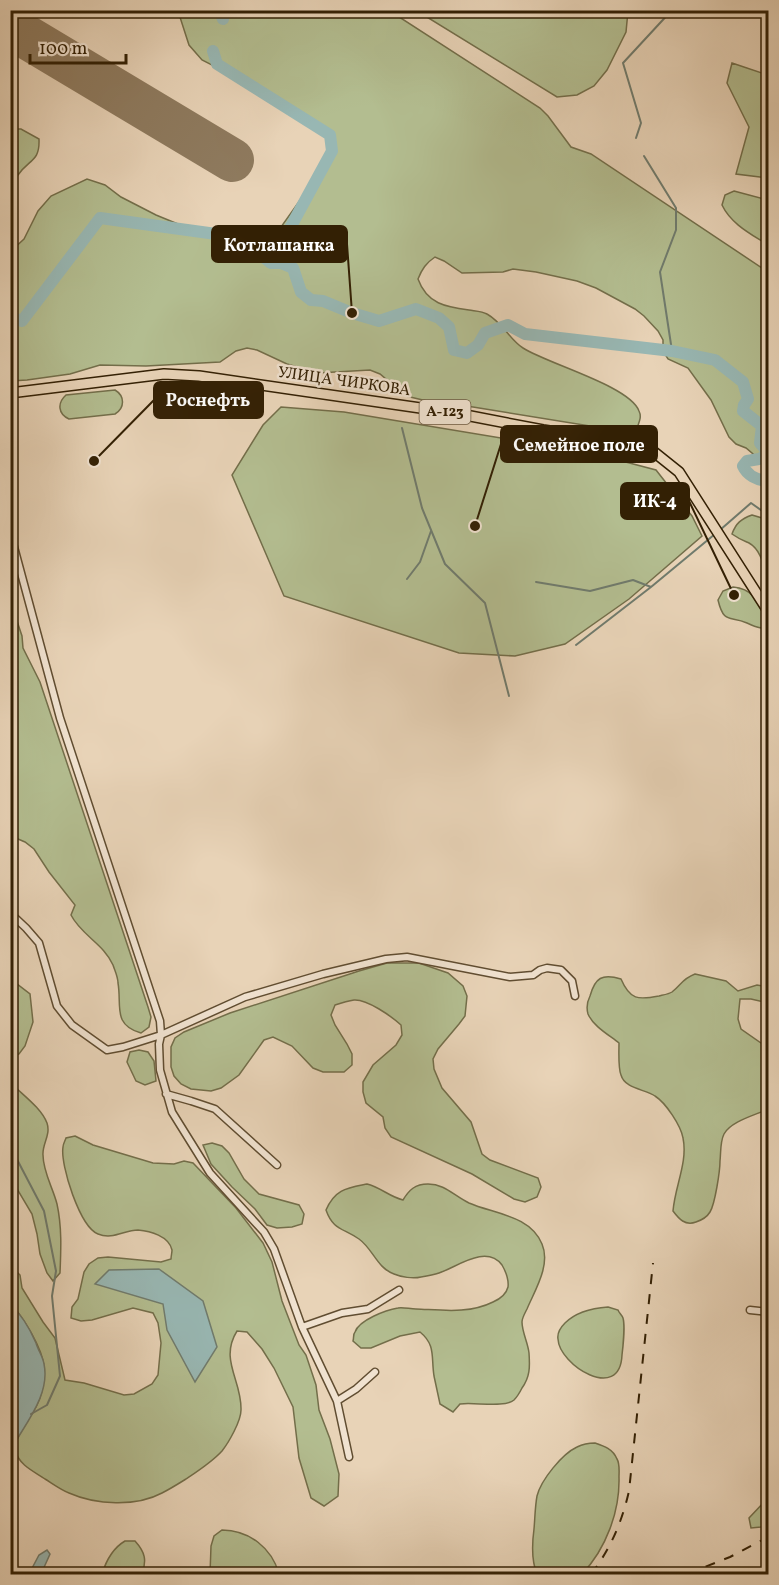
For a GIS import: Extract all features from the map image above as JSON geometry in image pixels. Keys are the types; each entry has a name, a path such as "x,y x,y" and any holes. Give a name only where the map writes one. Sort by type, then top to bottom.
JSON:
{"main road":[{"name":"УЛИЦА ЧИРКОВА","path":"10,393 164,374 199,376 455,413 543,430 629,443 654,452 679,472 768,611"}],"street":[{"path":"10,532 60,718 160,1021 160,1070 172,1112 210,1173 264,1232 274,1249 302,1327 337,1401 349,1457"},
{"path":"10,913 39,943 57,1006 72,1025 106,1050 161,1035 245,997 322,974 387,959 407,957 510,976 532,975 547,968 561,970 572,981 575,996"},
{"path":"166,1094 215,1109 277,1165"},
{"path":"302,1327 342,1313 368,1309 399,1290"},
{"path":"750,1310 768,1312"},
{"path":"337,1401 356,1389 375,1372"}],"green space":[{"path":"178,11 390,11 540,108 571,147 591,154 768,272 768,464 729,437 711,400 688,368 668,359 663,351 663,340 658,331 635,309 596,288 577,281 513,269 503,272 462,273 435,257 425,266 418,279 432,299 445,305 485,313 498,322 523,348 621,393 639,411 637,428 627,432 427,401 406,396 380,374 370,370 318,373 287,364 257,350 247,348 236,351 220,362 146,366 100,365 70,374 11,381 11,251 24,239 38,211 51,196 87,179 105,185 121,197 156,215 251,251 269,244 323,164 330,146 322,127 257,88 202,60 189,45"},
{"path":"417,11 628,11 626,32 607,70 594,86 577,95 557,97"},
{"path":"732,63 762,73 768,84 768,178 736,174 749,127 727,83"},
{"path":"11,129 21,129 39,139 39,146 36,156 18,175 11,198"},
{"path":"734,191 768,200 768,245 742,228 726,212 722,205 725,195"},
{"path":"115,390 121,395 122,405 115,414 69,419 61,411 61,401 66,395"},
{"path":"281,407 344,412 519,441 618,460 656,470 692,516 702,536 629,599 565,644 515,656 459,653 284,596 232,475 263,425"},
{"path":"752,515 762,518 768,527 768,581 757,550 732,534 739,522"},
{"path":"733,587 746,590 758,602 766,620 761,628 725,616 718,600 723,591"},
{"path":"11,608 22,636 23,648 40,682 148,1007 151,1017 149,1027 141,1033 126,1025 122,1019 118,978 113,965 104,951 75,922 71,915 75,905 34,849 11,836"},
{"path":"387,963 419,963 448,973 463,986 467,996 465,1016 438,1049 433,1059 434,1069 442,1088 471,1122 482,1154 490,1160 538,1178 541,1187 537,1197 525,1202 514,1199 472,1174 391,1137 385,1128 383,1117 366,1103 363,1082 373,1065 396,1045 402,1035 401,1025 372,1005 359,1000 335,1005 331,1015 352,1054 352,1065 344,1072 323,1072 313,1068 292,1046 273,1037 264,1040 239,1075 221,1088 211,1091 191,1089 181,1084 174,1076 171,1067 171,1047 175,1038 184,1032 230,1013"},
{"path":"695,974 726,981 738,991 757,985 768,987 768,1003 740,999 738,1019 741,1029 768,1048 768,1088 766,1092 768,1109 727,1129 721,1144 720,1166 712,1208 704,1218 689,1223 680,1219 673,1211 684,1156 683,1138 679,1127 659,1099 623,1080 619,1068 619,1043 594,1022 588,1014 587,1007 594,985 600,978 621,979 631,995 645,998 671,993"},
{"path":"11,976 12,980 30,994 33,1022 25,1046 19,1054 11,1058"},
{"path":"139,1050 148,1052 154,1061 156,1081 145,1085 136,1081 127,1062 130,1052"},
{"path":"11,1085 37,1107 48,1127 43,1161 57,1204 61,1238 60,1273 53,1281 47,1273 40,1254 32,1214 16,1187 11,1185"},
{"path":"75,1136 93,1145 153,1163 174,1164 184,1161 193,1163 236,1208 263,1243 272,1262 282,1301 299,1345 306,1355 316,1385 319,1410 330,1439 339,1474 338,1496 324,1506 311,1498 299,1458 293,1407 274,1368 262,1349 247,1332 237,1331 230,1351 241,1410 234,1431 222,1451 214,1459 171,1488 152,1498 140,1501 116,1503 91,1500 63,1490 20,1461 15,1447 22,1429 40,1398 44,1367 32,1334 11,1304 10,1265 20,1275 22,1288 55,1338 65,1380 124,1395 134,1394 152,1384 158,1375 161,1343 158,1323 153,1313 133,1308 92,1320 81,1321 71,1318 72,1307 78,1299 84,1272 89,1264 98,1258 108,1257 161,1262 171,1259 172,1250 163,1238 148,1232 133,1230 103,1236 91,1229 73,1195 63,1156 66,1138"},
{"path":"212,1143 222,1146 229,1153 244,1179 259,1194 299,1205 304,1214 302,1224 277,1228 267,1225 255,1209 211,1164 203,1145"},
{"path":"367,1184 403,1200 416,1186 428,1184 439,1186 469,1203 520,1221 536,1234 542,1244 545,1260 541,1277 522,1320 529,1353 529,1367 527,1380 514,1400 504,1404 460,1404 453,1412 440,1404 431,1347 420,1332 400,1336 371,1348 361,1348 353,1341 354,1333 362,1323 387,1311 400,1308 465,1310 498,1300 508,1287 507,1276 502,1265 488,1257 471,1259 439,1273 418,1278 404,1277 388,1271 364,1243 335,1225 326,1210 333,1198 342,1191"},
{"path":"608,1307 618,1310 623,1318 623,1347 619,1369 611,1376 601,1378 590,1375 568,1359 561,1349 558,1337 562,1326 574,1316"},
{"path":"595,1443 611,1450 619,1465 617,1503 605,1541 582,1574 537,1574 532,1546 539,1490 547,1475 565,1455 579,1446"},
{"path":"768,1498 768,1523 761,1527 751,1528 749,1518"},
{"path":"222,1530 241,1533 258,1542 271,1556 279,1574 210,1574 211,1546 214,1536"},
{"path":"125,1541 135,1541 141,1549 145,1560 142,1574 102,1574 110,1555"}],"water":[{"path":"159,1269 203,1301 217,1347 195,1382 167,1330 163,1304 95,1284 109,1270"},
{"path":"10,1304 34,1338 43,1361 45,1374 37,1405 16,1441 11,1443"},
{"path":"47,1550 50,1554 41,1574 29,1574 39,1555"}],"waterway":[{"path":"219,10 223,19"},
{"path":"636,138 641,123 623,63 672,10"},
{"path":"213,51 217,64 330,135 332,151 271,263"},
{"path":"644,156 676,208 676,230 660,272 672,351"},
{"path":"10,317 22,321 100,218 238,237 271,263 281,263 293,268 301,292 311,300 323,301 379,321 416,309 439,318 449,327 454,350 467,353 478,345 485,333 508,325 525,334 672,351 715,360 743,382 748,399 743,411 762,426 760,443 767,451 767,455 747,461 743,466 750,474 768,483"},
{"path":"402,428 422,508 445,564 485,603 509,696"},
{"path":"720,530 751,503 768,515"},
{"path":"407,579 420,562 431,531"},
{"path":"576,645 715,534"},
{"path":"536,582 590,591 633,580 651,587"},
{"path":"10,1146 44,1211 56,1271 52,1296 60,1376 47,1405 31,1414"}],"runway":[{"path":"10,27 232,160"}],"railway":[{"path":"591,1574 614,1535 629,1491 653,1263"},
{"path":"687,1574 730,1557 768,1537"}],"place":[{"name":"Котлашанка","path":"352,313"},
{"name":"Роснефть","path":"94,461"},
{"name":"Семейное поле","path":"475,526"},
{"name":"ИК-4","path":"734,595"}]}
